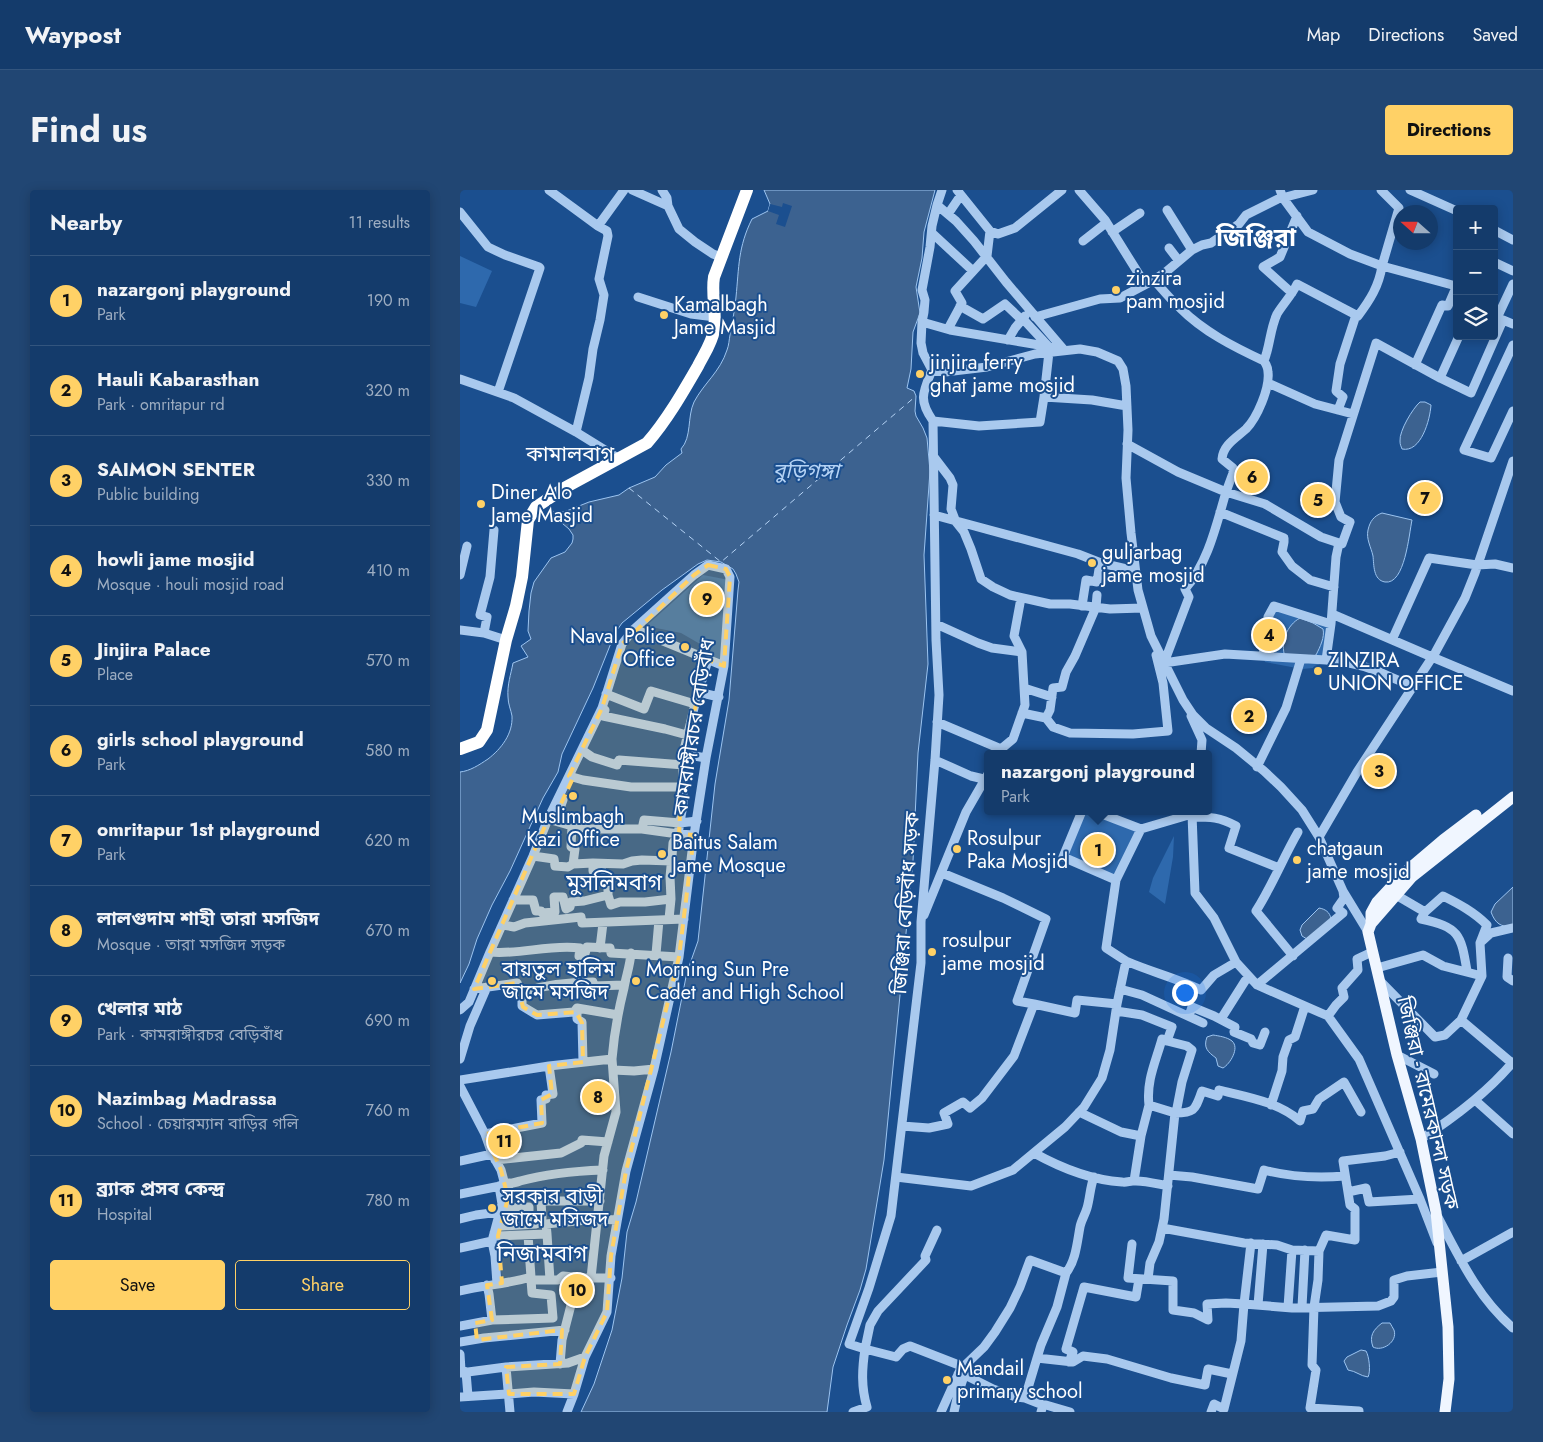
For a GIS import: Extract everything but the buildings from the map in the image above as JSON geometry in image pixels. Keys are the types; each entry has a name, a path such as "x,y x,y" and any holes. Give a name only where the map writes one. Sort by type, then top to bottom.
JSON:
{"highway":[{"path":"460,749 478,742 487,730 506,640 522,577 528,520 531,514 536,507 566,487 647,443 686,388 710,345 715,317 712,290 714,277 747,190"}],"main road":[{"name":"জিঞ্জিরা - রামেরকান্দা সড়ক","path":"1446,1412 1449,1379 1448,1327 1436,1212 1420,1139 1397,1056 1372,952 1371,913 1377,902 1403,874 1443,840 1513,789"},
{"path":"1370,928 1412,877 1513,797"}],"street":[{"path":"549,190 607,231 608,236 599,279 604,295 600,320 576,432"},
{"path":"598,226 624,190"},
{"path":"632,190 668,206"},
{"path":"662,190 679,229 695,242 721,257"},
{"path":"948,214 959,193 990,231 998,234 1015,228 1062,190"},
{"path":"1008,340 1022,319 1032,314 1100,299 1120,298 1150,282 1192,250 1211,242 1232,229 1246,215 1282,194 1313,190"},
{"path":"1338,410 1343,397 1336,391 1340,364 1356,315 1358,316 1369,302 1380,281 1382,266 1399,208 1381,190"},
{"path":"1410,190 1453,209"},
{"path":"943,191 937,205 932,226 923,283 924,312 921,343 923,353 932,370 945,372 987,367 1049,350"},
{"path":"1084,192 1150,282 1200,326 1235,347 1264,361 1268,371 1268,384 1255,418 1247,428 1229,443 1222,456 1222,459 1233,468 1233,473 1210,547 1195,577 1185,590 1190,597 1164,663"},
{"path":"1282,194 1308,232 1350,254 1382,266 1453,284"},
{"path":"937,205 968,234 1032,314 1064,350"},
{"path":"1167,210 1192,250"},
{"path":"460,212 488,247 539,267 498,392"},
{"path":"1112,232 1140,213"},
{"path":"1292,293 1263,267 1280,257 1297,216"},
{"path":"1083,241 1106,223"},
{"path":"948,329 962,303 955,291 987,256 990,231"},
{"path":"1498,232 1513,240"},
{"path":"932,233 973,271"},
{"path":"1169,248 1180,261"},
{"path":"1498,264 1513,271"},
{"path":"1264,361 1269,349 1270,337 1277,315 1297,284 1356,315"},
{"path":"1513,284 1497,318 1513,324"},
{"path":"1415,364 1442,305 1448,306 1453,293"},
{"path":"638,297 691,314 715,317"},
{"path":"933,421 979,426 1040,422 1049,350 1022,319 1005,304 984,319 960,306"},
{"path":"1127,444 1178,472 1226,492 1265,504 1321,537 1342,544 1350,522 1341,516 1335,502 1339,460 1376,343 1471,393 1503,320"},
{"path":"922,322 1049,350 1080,348 1118,360 1122,369 1126,386 1127,406 1126,478 1135,571 1138,590 1163,683 1168,731 1133,734 1070,733 1053,727 1046,718 1022,713"},
{"path":"1440,378 1457,340"},
{"path":"1513,345 1464,450 1491,458 1509,432 1513,411"},
{"name":"জিঞ্জিরা বেড়িবাঁধ সড়ক","path":"864,1348 849,1344 869,1288 891,1216 921,963 921,922 939,695 933,421 919,395 932,370"},
{"path":"460,379 514,398 576,432 618,458"},
{"path":"1268,384 1315,404 1353,414"},
{"path":"1044,397 1092,400 1127,406"},
{"path":"934,457 950,478 953,486 951,509 956,522 968,540 981,579 998,590 1021,598 1050,604 1110,609 1143,608"},
{"path":"1319,836 1357,772 1432,657 1465,598 1513,461"},
{"path":"1220,512 1284,538 1282,552 1292,566 1310,580 1334,587"},
{"path":"934,516 1078,554 1100,563 1135,571"},
{"path":"484,634 487,617 480,615 490,577 494,530"},
{"path":"1326,660 1339,543"},
{"path":"460,575 467,546"},
{"path":"1392,640 1429,558 1477,565 1494,564 1513,568"},
{"path":"1082,606 1086,580 1097,582 1100,563"},
{"name":"কামরাঙ্গীরচর বেড়িবাঁধ","path":"460,1010 469,1002 548,819 571,777 602,708 622,644 634,629 694,575 708,565 726,569 730,577 724,666 706,758 694,835 679,957 654,1069 626,1171 611,1256 611,1278 607,1312 585,1357 567,1412"},
{"path":"1046,718 1050,710 1053,688 1062,687 1066,672 1075,656 1101,595 1084,593"},
{"path":"1001,750 1013,738 1025,706 1022,652 1014,636 1021,598"},
{"path":"1262,656 1268,617 1274,606 1331,624"},
{"path":"1332,614 1513,690"},
{"path":"936,624 985,646 1022,652"},
{"path":"634,629 724,666"},
{"path":"460,630 506,640"},
{"path":"1150,636 1202,740 1201,750"},
{"path":"1164,663 1225,654 1326,660 1350,663 1377,671 1414,686"},
{"path":"1257,767 1286,708 1301,659"},
{"path":"669,919 673,843 678,834 684,787 683,754 708,660"},
{"path":"1024,688 1052,696"},
{"path":"606,694 644,709 651,691 695,704"},
{"path":"698,692 719,697"},
{"path":"1183,700 1206,728 1236,748 1264,771 1302,810 1319,836 1343,891 1370,928"},
{"path":"602,708 605,710 604,716 687,735"},
{"path":"937,722 998,750"},
{"path":"582,750 592,757 617,765 620,760 684,765"},
{"path":"683,754 706,758"},
{"path":"935,760 971,776 984,778"},
{"path":"573,864 576,849 571,847 572,826 559,809 571,777 631,787 684,787"},
{"path":"921,922 966,812 984,783"},
{"path":"1080,815 1063,857 1116,880"},
{"path":"1104,815 1141,829 1190,815"},
{"path":"1193,815 1195,893 1214,918 1236,962 1249,977 1257,985 1328,1016 1359,1059 1440,1250"},
{"path":"1198,815 1225,820 1236,826 1229,848 1279,868"},
{"path":"548,819 590,829 642,830 694,835"},
{"path":"642,830 644,820 680,823 697,821"},
{"path":"1141,829 1116,880 1106,948 1143,969 1187,983 1201,990 1214,975 1236,962"},
{"path":"1293,956 1256,911 1298,832"},
{"path":"533,856 554,859 555,866 568,867 573,864 623,864 642,860 672,861"},
{"path":"593,863 593,871 602,871 603,884 608,885 611,905 620,902 671,899"},
{"path":"942,872 1046,919 1017,1001 1075,1013 1077,1000 1116,1007 1172,1027 1167,1041"},
{"path":"1257,985 1343,913 1337,908 1344,898 1343,891"},
{"path":"513,900 533,900 536,911 541,911 542,913 555,912 554,897 564,897 566,909 570,908 571,902 608,895"},
{"path":"1396,895 1425,912"},
{"path":"1380,981 1435,1037 1445,1035 1461,1020 1482,976 1480,943 1487,925 1479,917 1443,896 1425,912 1421,919 1440,923 1458,935 1463,947 1467,971"},
{"path":"503,925 514,927 525,923 581,916 582,924 684,919"},
{"path":"656,954 659,920"},
{"path":"600,948 603,923"},
{"path":"1480,943 1491,933 1513,928"},
{"path":"490,952 510,953 541,948 579,947 579,956 584,957 586,947 610,948 611,953 656,954 679,957"},
{"path":"1328,1016 1344,997 1342,988 1358,970 1357,959 1372,952"},
{"path":"560,1364 562,1340 571,1304 587,1278 600,1202 604,1156 616,1112 612,1059 618,1015 624,984 629,970 631,953"},
{"path":"1377,968 1423,956 1443,966 1482,976"},
{"path":"1508,958 1506,977 1513,981"},
{"path":"896,1177 971,1186 1013,1170 1065,1127 1084,1107 1102,1078 1110,1050 1116,1007 1126,961"},
{"path":"1221,1020 1249,977"},
{"path":"522,992 573,982 592,982 594,986 624,984"},
{"path":"474,989 517,983 522,992 522,1006 537,1015 574,1012 578,1008"},
{"path":"460,1059 470,1026 487,987"},
{"path":"1120,989 1142,995 1203,1023"},
{"path":"902,1126 929,1128 948,1124 944,1113 963,1102 970,1108 982,1098 1014,1056 1034,1004"},
{"path":"1271,1104 1282,1071 1283,1057 1289,1040 1294,1037 1305,1006"},
{"path":"1189,1016 1192,1007 1235,1027 1234,1032 1260,1045 1265,1032"},
{"path":"578,1008 618,1015"},
{"path":"578,1008 577,1019 582,1022 583,1062"},
{"path":"1420,1139 1452,1118 1513,1063 1461,1020"},
{"path":"1069,1362 1073,1352 1066,1349 1084,1287 1136,1297 1160,1242 1176,1113 1182,1082 1192,1050 1187,1046 1162,1039 1150,1076 1149,1105 1134,1181"},
{"path":"1397,1056 1434,1074"},
{"path":"460,1080 549,1066 612,1059"},
{"path":"485,1134 542,1123 541,1100 546,1099 546,1095 553,1094 549,1066"},
{"path":"613,1070 634,1071 654,1069"},
{"path":"1149,1105 1176,1113 1188,1113 1195,1108 1202,1091 1218,1096 1220,1090 1271,1104 1290,1112 1300,1121 1303,1111 1313,1109 1319,1099 1344,1082 1362,1112"},
{"path":"460,1086 501,1170 504,1185 502,1226 495,1236"},
{"path":"1474,1100 1513,1134"},
{"path":"1079,1112 1121,1132 1142,1136"},
{"path":"460,1161 561,1153 581,1144 582,1140 608,1142"},
{"path":"1359,1412 1310,1408 1316,1370 1312,1365 1314,1307 1318,1280 1319,1251 1326,1235 1355,1240 1355,1209 1350,1205 1343,1161 1385,1156 1400,1152"},
{"path":"1034,1153 1073,1172 1124,1183 1134,1181 1168,1186"},
{"path":"460,1194 519,1182 528,1178 579,1171 603,1170"},
{"path":"1169,1175 1192,1177 1258,1189 1264,1170 1299,1177 1345,1176"},
{"path":"1025,1398 1041,1345 1058,1307 1066,1273 1071,1266 1078,1245 1080,1225 1087,1207 1090,1186 1094,1177"},
{"path":"1348,1192 1366,1188 1369,1202 1420,1199"},
{"path":"460,1219 502,1210 529,1207 529,1219 542,1218 541,1201 600,1202"},
{"path":"500,1283 495,1236 502,1210"},
{"path":"1436,1212 1461,1261 1485,1299 1513,1328"},
{"path":"502,1226 597,1219 617,1220"},
{"path":"546,1224 550,1280"},
{"path":"1162,1228 1251,1243 1276,1245 1292,1250 1319,1251"},
{"path":"853,1412 868,1410 863,1392 862,1376 864,1348 870,1325 878,1311 926,1260 925,1256 937,1230"},
{"path":"1461,1261 1513,1232"},
{"path":"460,1248 495,1236 547,1234"},
{"path":"460,1326 492,1320 553,1318 551,1295 532,1293 528,1235"},
{"path":"1211,1412 1214,1404 1224,1409 1241,1342 1251,1243"},
{"path":"1132,1244 1128,1278 1173,1281 1173,1310 1194,1313 1208,1320 1207,1304 1226,1303 1288,1307 1378,1306 1391,1301 1394,1297 1394,1280 1407,1276 1442,1272"},
{"path":"1258,1305 1263,1244"},
{"path":"1288,1307 1292,1250"},
{"path":"1302,1307 1304,1250"},
{"path":"941,1412 962,1372 995,1332 1020,1287 1030,1260 1066,1273"},
{"path":"460,1291 531,1278 558,1280 563,1276 611,1278"},
{"path":"487,1286 492,1320"},
{"path":"475,1322 477,1340"},
{"path":"460,1342 565,1330"},
{"path":"864,1348 896,1357 903,1349 910,1346 1008,1394 1025,1398 1042,1409 1046,1405 1070,1412"},
{"path":"460,1354 464,1397 534,1392 574,1394"},
{"path":"1037,1358 1069,1362 1073,1362 1083,1356 1107,1359 1171,1378 1205,1385 1208,1369 1232,1374"},
{"path":"463,1372 560,1364 585,1357"},
{"path":"506,1367 510,1412"},
{"path":"954,1412 962,1372"}],"highlighted area":[{"path":"708,565 726,569 730,577 724,666 708,660 683,754 679,834 694,835 679,957 626,1171 611,1256 607,1312 585,1357 574,1394 509,1394 506,1367 560,1364 562,1330 477,1340 475,1323 492,1320 487,1285 502,1283 498,1236 508,1198 501,1170 485,1134 542,1123 541,1100 552,1094 549,1066 583,1062 582,1023 576,1012 537,1015 523,1007 517,983 474,989 548,819 558,822 559,808 573,778 569,776 602,708 622,644 694,575"}],"shaded area":[{"path":"460,256 492,271 476,307 460,303"},
{"path":"703,575 729,581 722,663 710,657 707,648 681,633 646,626"},
{"path":"1287,606 1306,612 1329,627 1326,660 1313,668 1302,669 1265,662 1263,656 1272,612"},
{"path":"1080,815 1103,815 1141,829 1116,880 1063,857"},
{"path":"1174,836 1173,857 1165,904 1149,892 1153,878"}],"water":[{"name":"বুড়িগঙ্গা","path":"764,190 935,190 924,232 922,258 916,287 920,313 913,332 911,369 907,388 914,391 916,396 915,411 927,438 930,471 924,555 928,664 918,753 913,861 884,1160 866,1269 833,1367 827,1412 581,1412 594,1384 612,1330 622,1278 627,1232 636,1202 671,1052 687,972 698,941 715,784 729,700 739,582 733,569 721,562 707,560 698,564 662,590 622,623 615,633 593,688 562,754 558,772 543,798 510,871 492,905 460,983 460,772 488,759 502,746 508,735 512,723 508,700 509,684 513,663 528,657 521,646 531,639 528,631 529,611 534,582 551,558 565,552 573,539 569,529 550,513 551,511 564,512 589,502 619,495 629,488 655,477 666,465 682,453 681,449 687,439 694,402 720,365 728,348 744,239 752,219 768,211 770,204"},
{"path":"1420,402 1431,405 1426,427 1419,441 1414,446 1409,449 1402,449 1400,437 1404,426 1410,414"},
{"path":"1382,513 1412,520 1402,567 1392,581 1385,582 1381,581 1376,575 1368,537 1371,521"},
{"path":"1300,618 1323,629 1320,645 1316,655 1310,657 1285,657 1283,646 1286,634 1291,625"},
{"path":"1513,887 1513,926 1505,926 1494,919 1491,912 1495,904"},
{"path":"1319,908 1327,911 1331,919 1307,939 1302,936 1300,930 1302,925"},
{"path":"1213,1035 1228,1039 1234,1044 1235,1052 1223,1068 1218,1066 1216,1058 1206,1047 1207,1037"},
{"path":"1382,1323 1390,1323 1394,1330 1394,1338 1385,1347 1373,1347 1372,1336 1376,1328"},
{"path":"1361,1350 1366,1351 1368,1356 1368,1377 1348,1370 1344,1361 1347,1357"}],"pier":[{"path":"783,203 792,206 785,227 776,224 779,215 768,211 770,204 782,207"}],"ferry route":[{"path":"629,488 721,562 916,396"}],"place":[{"name":"zinzira pam mosjid","path":"1116,290"},
{"name":"Kamalbagh Jame Masjid","path":"664,315"},
{"name":"jinjira ferry ghat jame mosjid","path":"920,374"},
{"name":"girls school playground","path":"1252,477"},
{"name":"omritapur 1st playground","path":"1425,498"},
{"name":"Jinjira Palace","path":"1318,500"},
{"name":"Diner Alo Jame Masjid","path":"481,504"},
{"name":"guljarbag jame mosjid","path":"1092,563"},
{"name":"খেলার মাঠ","path":"707,599"},
{"name":"howli jame mosjid","path":"1269,635"},
{"name":"Naval Police Office","path":"685,647"},
{"name":"ZINZIRA UNION OFFICE","path":"1318,671"},
{"name":"Hauli Kabarasthan","path":"1249,716"},
{"name":"SAIMON SENTER","path":"1379,771"},
{"name":"Muslimbagh Kazi Office","path":"573,796"},
{"name":"Rosulpur Paka Mosjid","path":"957,849"},
{"name":"nazargonj playground","path":"1098,850"},
{"name":"Baitus Salam Jame Mosque","path":"662,854"},
{"name":"chatgaun jame mosjid","path":"1297,860"},
{"name":"rosulpur jame mosjid","path":"932,952"},
{"name":"বায়তুল হালিম জামে মসজিদ","path":"492,981"},
{"name":"Morning Sun Pre Cadet and High School","path":"636,981"},
{"name":"লালগুদাম শাহী তারা মসজিদ","path":"598,1097"},
{"name":"ব্র্যাক প্রসব কেন্দ্র","path":"504,1141"},
{"name":"সরকার বাড়ী জামে মসিজদ","path":"492,1208"},
{"name":"Nazimbag Madrassa","path":"577,1290"},
{"name":"Mandail primary school","path":"947,1380"}],"district":[{"name":"জিঞ্জিরা","path":"1256,237"},
{"name":"কামালবাগ","path":"570,454"},
{"name":"মুসলিমবাগ","path":"614,882"},
{"name":"নিজামবাগ","path":"542,1253"}]}
